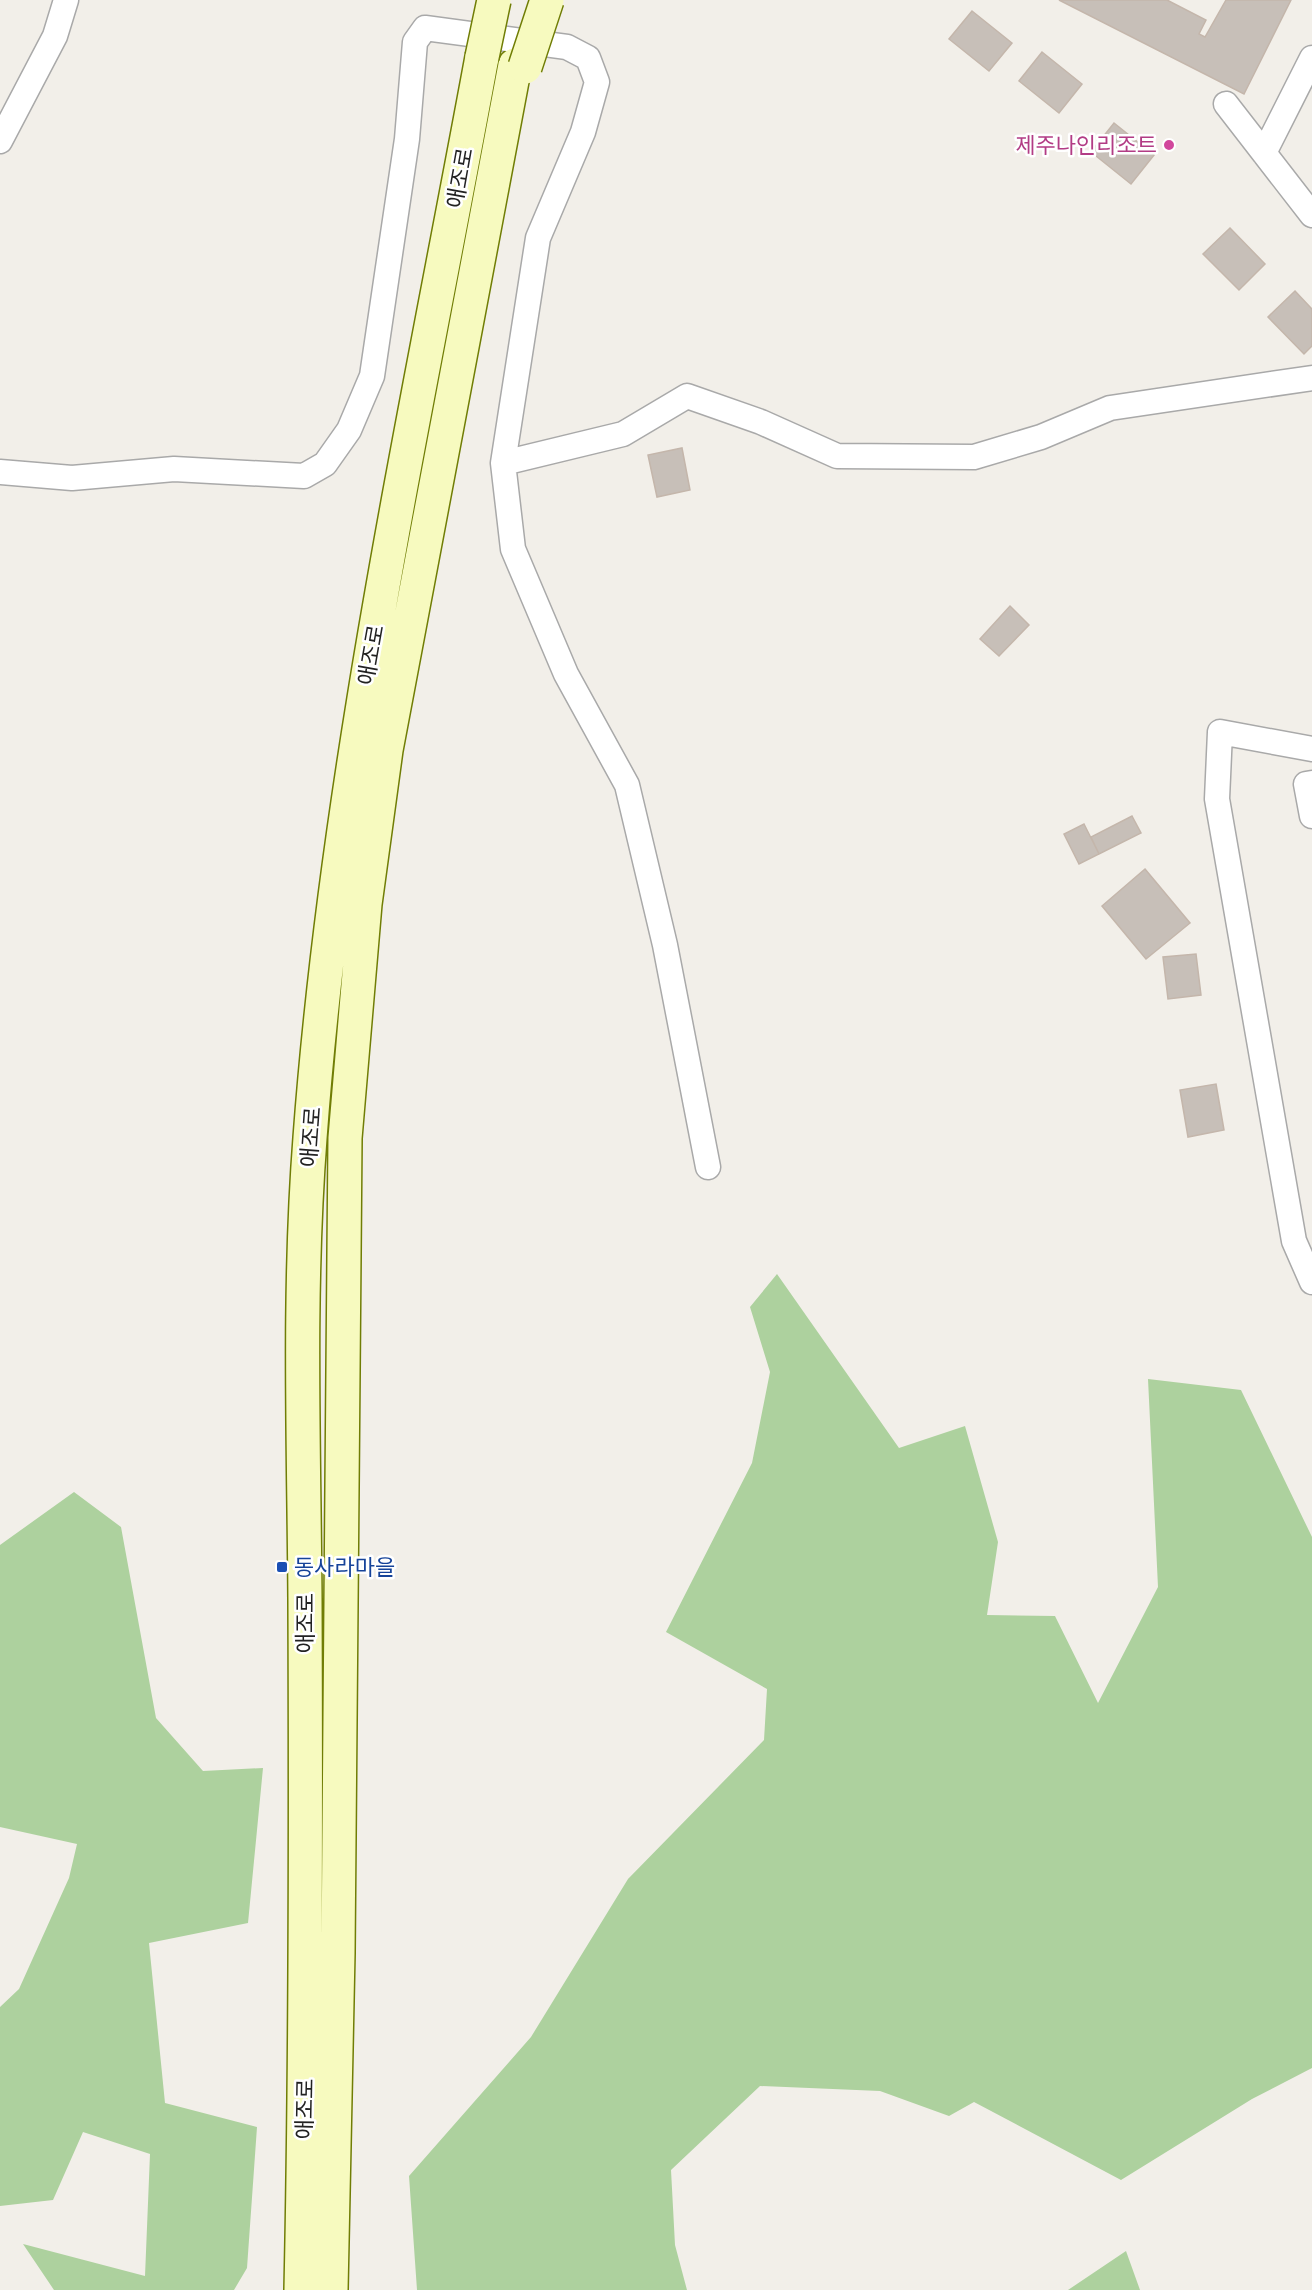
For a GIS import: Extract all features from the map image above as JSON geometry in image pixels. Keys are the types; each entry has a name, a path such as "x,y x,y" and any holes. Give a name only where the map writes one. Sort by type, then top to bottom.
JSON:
{"street":[{"path":"0,141 55,36 66,0"},
{"path":"474,56 475,0"},
{"name":"애조로","path":"301,2290 307,1950 304,1268 309,1142 326,967 355,744 454,210 474,56 494,0"},
{"path":"520,66 526,0"},
{"path":"520,66 546,0"},
{"path":"0,472 72,478 174,469 304,476 325,464 349,430 372,376 407,139 415,42 425,28 567,47 588,58 597,82 583,132 538,238 503,463 513,549 566,674 627,785 665,945 708,1167"},
{"path":"1264,153 1312,58"},
{"name":"애조로","path":"331,2290 338,1941 345,1138 365,904 386,750 492,181 520,66"},
{"path":"1226,104 1312,215"},
{"path":"503,463 623,434 687,396 761,422 837,456 974,457 1041,437 1110,408 1312,378"},
{"path":"1312,749 1220,732 1217,799 1294,1241 1312,1282"},
{"path":"1312,783 1306,784 1312,816"}],"green space":[{"path":"777,1274 899,1448 965,1426 998,1542 987,1615 1055,1616 1098,1703 1158,1587 1148,1379 1241,1390 1312,1537 1312,2068 1252,2099 1121,2180 974,2102 949,2116 880,2091 760,2086 671,2170 675,2245 687,2290 417,2290 409,2176 531,2037 628,1879 764,1740 767,1689 666,1632 752,1463 770,1372 750,1307"},
{"path":"74,1492 121,1527 156,1718 203,1771 263,1768 248,1923 149,1943 165,2103 257,2127 247,2268 234,2290 54,2290 23,2244 145,2276 150,2154 83,2132 53,2200 0,2206 0,2007 19,1989 69,1878 77,1844 0,1827 0,1545"},
{"path":"1126,2251 1140,2290 1068,2290"}],"building":[{"path":"1059,0 1167,0 1206,20 1199,34 1205,37 1226,0 1291,0 1244,94"},
{"path":"972,11 1012,43 989,71 949,39"},
{"path":"1042,52 1082,84 1059,113 1019,81"},
{"name":"제주나인리조트","path":"1114,123 1154,155 1131,184 1091,152"},
{"path":"1230,228 1265,264 1239,290 1203,254"},
{"path":"1295,291 1312,309 1312,346 1304,354 1268,317"},
{"path":"682,448 690,490 657,497 648,455"},
{"path":"1010,606 1029,625 999,656 980,639"},
{"path":"1132,816 1141,833 1099,854 1091,837"},
{"path":"1084,824 1099,854 1079,864 1064,834"},
{"path":"1145,869 1190,923 1146,959 1102,906"},
{"path":"1196,954 1201,995 1168,999 1163,957"},
{"path":"1216,1084 1224,1130 1188,1137 1180,1090"}],"place":[{"name":"제주나인리조트","path":"1169,145"},
{"name":"동사라마을","path":"282,1567"}]}
